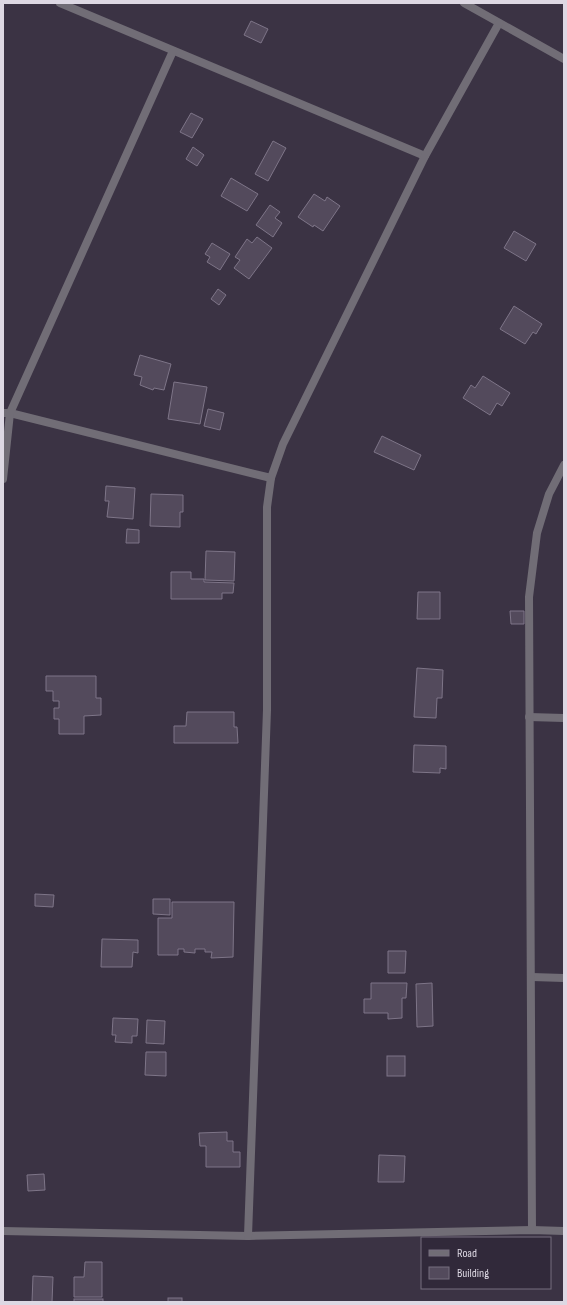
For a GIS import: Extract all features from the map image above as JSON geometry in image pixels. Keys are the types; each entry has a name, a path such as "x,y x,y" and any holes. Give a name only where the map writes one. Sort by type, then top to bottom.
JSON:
{"street":[{"path":"60,3 425,156"},
{"path":"464,3 564,59"},
{"path":"248,1236 267,710 267,507 271,478 283,444 425,156 498,23"},
{"path":"3,479 6,413 173,51"},
{"path":"6,413 271,478"},
{"path":"532,1230 532,977 529,717 530,597 537,533 549,494 564,465"},
{"path":"529,717 564,718"},
{"path":"532,977 564,978"},
{"path":"3,1231 248,1236 532,1230 564,1231"}],"building":[{"path":"251,21 268,29 261,43 244,35"},
{"path":"191,113 203,119 192,138 180,132"},
{"path":"273,141 286,148 268,181 255,174"},
{"path":"193,147 204,155 197,166 186,159"},
{"path":"231,178 258,194 247,211 221,196"},
{"path":"314,194 325,201 327,197 340,206 323,231 314,225 313,227 298,217"},
{"path":"270,205 280,212 275,218 282,223 273,237 256,225"},
{"path":"514,231 536,244 526,261 504,248"},
{"path":"257,237 272,248 249,279 234,268 240,260 235,257 247,239 252,243"},
{"path":"212,243 230,254 220,270 207,262 210,257 205,254"},
{"path":"218,289 226,295 219,305 211,299"},
{"path":"514,306 542,324 536,334 533,332 525,344 500,329"},
{"path":"140,355 171,364 164,390 154,388 153,390 140,385 142,377 134,375"},
{"path":"483,376 510,393 502,406 497,403 490,415 463,398 471,385 475,388"},
{"path":"174,382 207,387 200,424 168,419"},
{"path":"208,409 224,413 220,430 204,426"},
{"path":"382,436 421,455 414,470 374,452"},
{"path":"106,486 135,488 133,519 107,517 109,501 105,501"},
{"path":"151,494 183,495 183,512 180,512 180,527 150,526"},
{"path":"127,529 139,530 139,543 126,543"},
{"path":"206,551 235,552 234,581 205,580"},
{"path":"171,572 191,572 191,579 204,579 204,582 234,583 233,593 222,593 222,599 171,599"},
{"path":"418,592 440,592 440,619 417,619"},
{"path":"510,611 524,611 524,624 511,624"},
{"path":"417,668 443,670 442,698 437,698 436,718 414,717"},
{"path":"46,676 96,676 96,698 101,698 101,715 84,716 84,734 59,734 59,719 54,719 54,708 59,708 59,701 53,701 53,691 46,691"},
{"path":"187,712 234,712 234,727 237,727 238,743 174,743 174,726 186,726"},
{"path":"414,745 446,746 446,769 440,768 440,773 413,772"},
{"path":"35,894 54,895 53,907 35,906"},
{"path":"153,899 170,899 170,915 153,914"},
{"path":"172,902 234,902 233,957 211,958 212,952 205,952 205,949 195,949 195,953 184,952 184,949 178,949 178,955 158,955 158,918 172,918"},
{"path":"102,939 138,940 138,953 133,952 132,967 101,967"},
{"path":"388,951 406,951 405,973 388,973"},
{"path":"371,983 407,983 406,998 402,998 402,1018 388,1019 388,1013 364,1013 364,999 371,999"},
{"path":"432,983 433,1026 417,1027 416,984"},
{"path":"113,1018 138,1019 137,1036 132,1036 132,1043 115,1042 116,1035 112,1035"},
{"path":"147,1020 165,1021 164,1044 146,1043"},
{"path":"146,1052 166,1052 166,1076 145,1075"},
{"path":"387,1056 405,1056 405,1076 387,1076"},
{"path":"227,1132 227,1141 233,1141 233,1152 240,1152 240,1167 206,1167 206,1146 200,1146 199,1133"},
{"path":"379,1155 405,1156 404,1182 378,1182"},
{"path":"44,1174 45,1190 28,1191 27,1175"},
{"path":"85,1262 102,1262 102,1297 74,1297 74,1277 84,1277"},
{"path":"33,1276 53,1277 52,1302 32,1302"},
{"path":"168,1298 182,1298 182,1302 168,1302"},
{"path":"74,1299 103,1299 103,1302 74,1302"}]}
